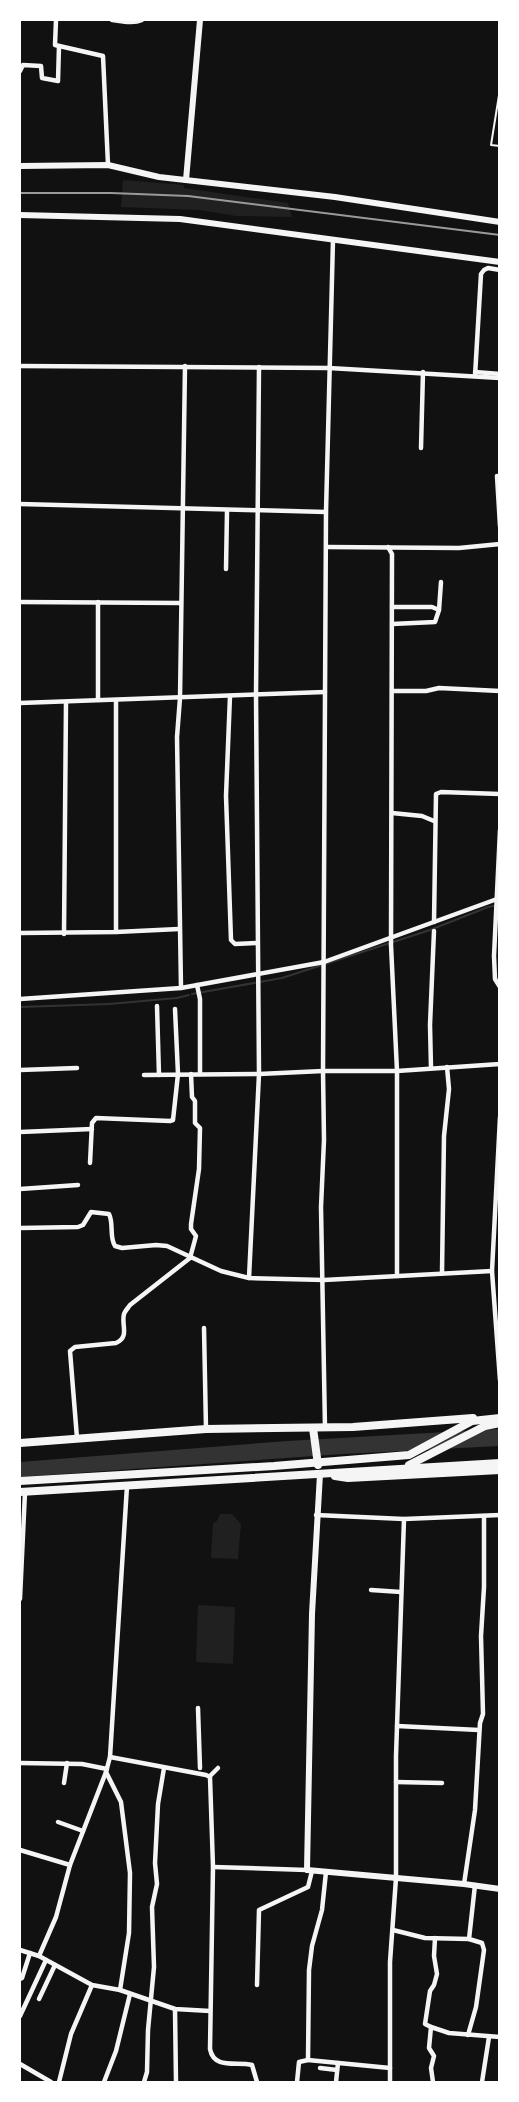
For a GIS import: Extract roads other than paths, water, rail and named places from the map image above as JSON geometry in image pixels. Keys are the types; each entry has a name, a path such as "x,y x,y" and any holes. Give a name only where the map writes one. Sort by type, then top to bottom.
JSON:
{"main road":[{"path":"20,1482 409,1455 460,1426 480,1419 498,1420"},
{"path":"20,1443 206,1429 325,1428 498,1420"},
{"path":"400,1468 498,1420"},
{"path":"313,1428 317,1460 324,1473 348,1478 500,1470"},
{"path":"22,1492 400,1468 500,1464"},
{"path":"74,1478 75,1489"}],"street":[{"path":"20,70 22,65 41,66 42,78 58,81 56,20"},
{"path":"112,20 141,20"},
{"path":"186,180 200,20"},
{"path":"57,44 103,56 108,165"},
{"path":"20,166 108,165 159,177 335,196 500,222"},
{"path":"20,215 180,219 500,262"},
{"path":"325,1428 321,1207 324,1140 326,512 333,240"},
{"path":"475,374 481,274 488,268 500,270"},
{"path":"20,366 328,368 500,376"},
{"path":"181,988 177,733 180,699 184,366"},
{"path":"249,1278 260,1074 257,975 256,695 259,367"},
{"path":"422,448 423,372"},
{"path":"497,476 500,526"},
{"path":"20,504 326,512"},
{"path":"226,511 226,568"},
{"path":"327,547 459,548 500,544"},
{"path":"388,546 392,554 392,945 397,1071 397,1276"},
{"path":"392,624 435,622 439,610 441,582"},
{"path":"20,602 180,603"},
{"path":"98,602 98,700"},
{"path":"392,607 432,607 439,610"},
{"path":"392,691 426,691 439,688 500,691"},
{"path":"20,703 325,692"},
{"path":"230,696 226,796 231,940 235,944 257,943"},
{"path":"116,700 116,932"},
{"path":"64,934 66,702"},
{"path":"434,922 437,792 500,794"},
{"path":"392,813 423,816 435,821"},
{"path":"499,986 495,979 494,956 498,914 500,830"},
{"path":"20,999 181,988 198,991 257,975 324,962 497,900"},
{"path":"20,933 64,934 179,929"},
{"path":"431,1068 430,1025 434,932"},
{"path":"198,991 200,1074"},
{"path":"157,1006 159,1075"},
{"path":"90,1163 92,1128 94,1120 98,1117 172,1121 175,1116 178,1074 175,1009"},
{"path":"144,1075 397,1071 500,1064"},
{"path":"442,1273 444,1136 449,1089 447,1067"},
{"path":"20,1070 77,1068"},
{"path":"76,1438 70,1352 75,1347 122,1341 125,1335 124,1314 130,1305 190,1258 196,1236 191,1229 191,1224 200,1156 200,1128 195,1123 191,1074"},
{"path":"500,1117 492,1271 500,1380"},
{"path":"20,1132 92,1128"},
{"path":"20,1189 78,1185"},
{"path":"20,1228 78,1227 84,1225 91,1212 98,1211 110,1215 112,1240 115,1246 122,1248 167,1246 221,1271 249,1278 324,1280 492,1271"},
{"path":"493,1280 500,1280"},
{"path":"204,1328 206,1429"},
{"path":"256,1985 259,1910 308,1887 316,1515 324,1473"},
{"path":"39,1956 56,1917 70,1865 107,1771 110,1757 128,1486"},
{"path":"20,1599 22,1492"},
{"path":"316,1515 404,1519 500,1515"},
{"path":"464,1884 475,1810 479,1730 484,1707 481,1636 484,1516"},
{"path":"390,2082 390,1962 396,1878 397,1726 404,1519"},
{"path":"371,1590 401,1592"},
{"path":"198,1708 200,1768"},
{"path":"397,1726 479,1730"},
{"path":"110,1757 210,1776"},
{"path":"20,1763 67,1763 107,1771"},
{"path":"64,1783 67,1763"},
{"path":"218,1767 210,1776 213,1867 208,2035 211,2057 217,2062 250,2064 254,2067 256,2082"},
{"path":"144,2082 147,2072 154,1967 152,1907 157,1884 155,1863 158,1804 164,1768"},
{"path":"107,1771 120,1802 130,1873 129,1933 120,1990"},
{"path":"396,1782 442,1783"},
{"path":"58,1822 83,1831"},
{"path":"20,1850 70,1865"},
{"path":"213,1867 310,1870 500,1889"},
{"path":"308,2060 309,1970 312,1946 322,1910 326,1872"},
{"path":"470,1940 475,1885"},
{"path":"393,1930 412,1936 482,1943 484,1950 476,2007 468,2035"},
{"path":"435,1938 434,1956 437,1974 434,1986 430,1990 425,2024 450,2032 500,2037"},
{"path":"20,1950 39,1956 92,1985 120,1990 175,2008 210,2011"},
{"path":"20,1979 30,1953"},
{"path":"20,2016 46,1960"},
{"path":"39,1998 55,1965"},
{"path":"59,2082 71,2034 92,1985"},
{"path":"104,2082 116,2051 130,1994"},
{"path":"175,2008 176,2082"},
{"path":"430,2027 429,2048 434,2056 431,2068 433,2082"},
{"path":"482,2082 489,2037"},
{"path":"297,2082 299,2062 308,2060 390,2068"},
{"path":"336,2082 338,2063"},
{"path":"20,2064 51,2082"},
{"path":"320,2068 337,2070"}],"lane":[{"path":"500,89 491,145 500,146"}],"waterway":[{"path":"192,994 282,978 430,930 488,907 500,905"},
{"path":"20,1007 109,1004 189,995"}],"railway":[{"path":"20,193 188,196 500,235"}]}
